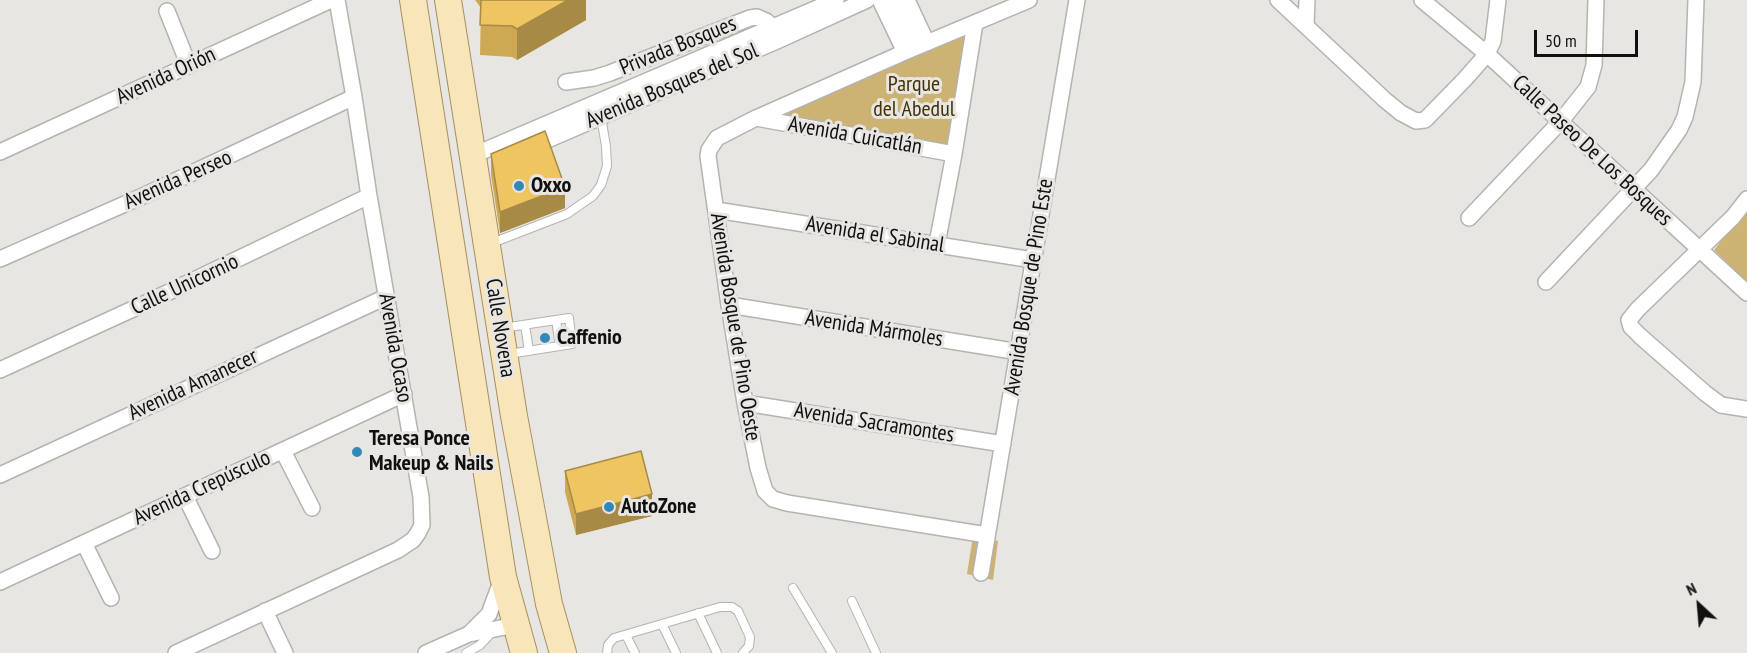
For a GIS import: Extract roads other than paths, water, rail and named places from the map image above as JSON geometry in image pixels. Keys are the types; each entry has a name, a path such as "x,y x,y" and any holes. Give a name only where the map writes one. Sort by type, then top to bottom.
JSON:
{"main road":[{"name":"Calle Novena","path":"413,0 503,577 505,627 524,653"},
{"name":"Calle Novena","path":"448,0 481,163 487,244 513,326 540,558 549,604 563,653"},
{"path":"422,52 433,77 444,132 458,157 481,163"}],"street":[{"name":"Avenida Orión","path":"0,152 332,0"},
{"name":"Avenida Ocaso","path":"176,653 398,550 413,540 422,525 421,496 337,0"},
{"name":"Avenida Bosques del Sol","path":"514,154 601,117 776,34 836,0"},
{"name":"Avenida Bosques del Sol","path":"481,163 776,34 867,0"},
{"path":"880,0 916,48"},
{"path":"895,0 916,48"},
{"path":"907,0 916,48"},
{"path":"756,118 1029,0"},
{"name":"Avenida Bosque de Pino Este","path":"981,573 1077,0"},
{"path":"1278,0 1401,113 1416,121 1425,120 1487,54 1493,42 1498,0"},
{"path":"1306,25 1307,0"},
{"name":"Calle Paseo De Los Bosques","path":"1422,0 1436,6 1747,293"},
{"path":"1469,218 1561,121 1588,87 1592,77 1596,0"},
{"path":"1546,282 1634,189 1661,158 1679,130 1685,117 1693,82 1696,0"},
{"path":"166,11 189,66"},
{"name":"Privada Bosques","path":"566,82 610,73 744,19 762,18 776,34"},
{"path":"937,244 975,23"},
{"name":"Avenida Perseo","path":"0,259 185,177 354,98"},
{"name":"Avenida Cuicatlán","path":"756,118 954,154"},
{"name":"Avenida Bosque de Pino Oeste","path":"756,118 717,138 708,156 745,403 761,483 765,491 774,500 787,504 987,535"},
{"name":"Calle Unicornio","path":"0,370 166,294 369,196"},
{"path":"1747,199 1733,217 1629,320 1631,327 1705,393 1721,405 1747,409"},
{"name":"Avenida el Sabinal","path":"716,210 1033,260"},
{"name":"Avenida Amanecer","path":"0,475 386,297"},
{"name":"Avenida Mármoles","path":"729,305 1018,352"},
{"name":"Avenida Crepúsculo","path":"0,582 404,394"},
{"name":"Avenida Sacramontes","path":"745,403 1004,444"},
{"path":"282,451 312,508"},
{"path":"185,496 212,551"},
{"path":"84,543 111,598"},
{"path":"469,634 489,615 503,577"},
{"path":"265,611 285,653"},
{"path":"426,653 469,634 505,627"}],"lane":[{"path":"487,244 567,214 593,196 601,185 607,166 601,117"},
{"path":"513,326 569,318 572,344 517,353"},
{"path":"556,320 560,346"},
{"path":"793,588 832,653"},
{"path":"852,602 876,653"},
{"path":"607,653 608,645 614,638 720,607 732,607 738,611 750,638 749,646 743,653"},
{"path":"698,613 717,653"},
{"path":"662,624 676,653"},
{"path":"466,653 505,627"},
{"path":"626,635 635,653"}],"place":[{"name":"Oxxo","path":"519,186"},
{"name":"Caffenio","path":"545,338"},
{"name":"Teresa Ponce Makeup & Nails","path":"357,452"},
{"name":"AutoZone","path":"609,507"}],"park label":[{"name":"Parque del Abedul","path":"914,98"}]}
